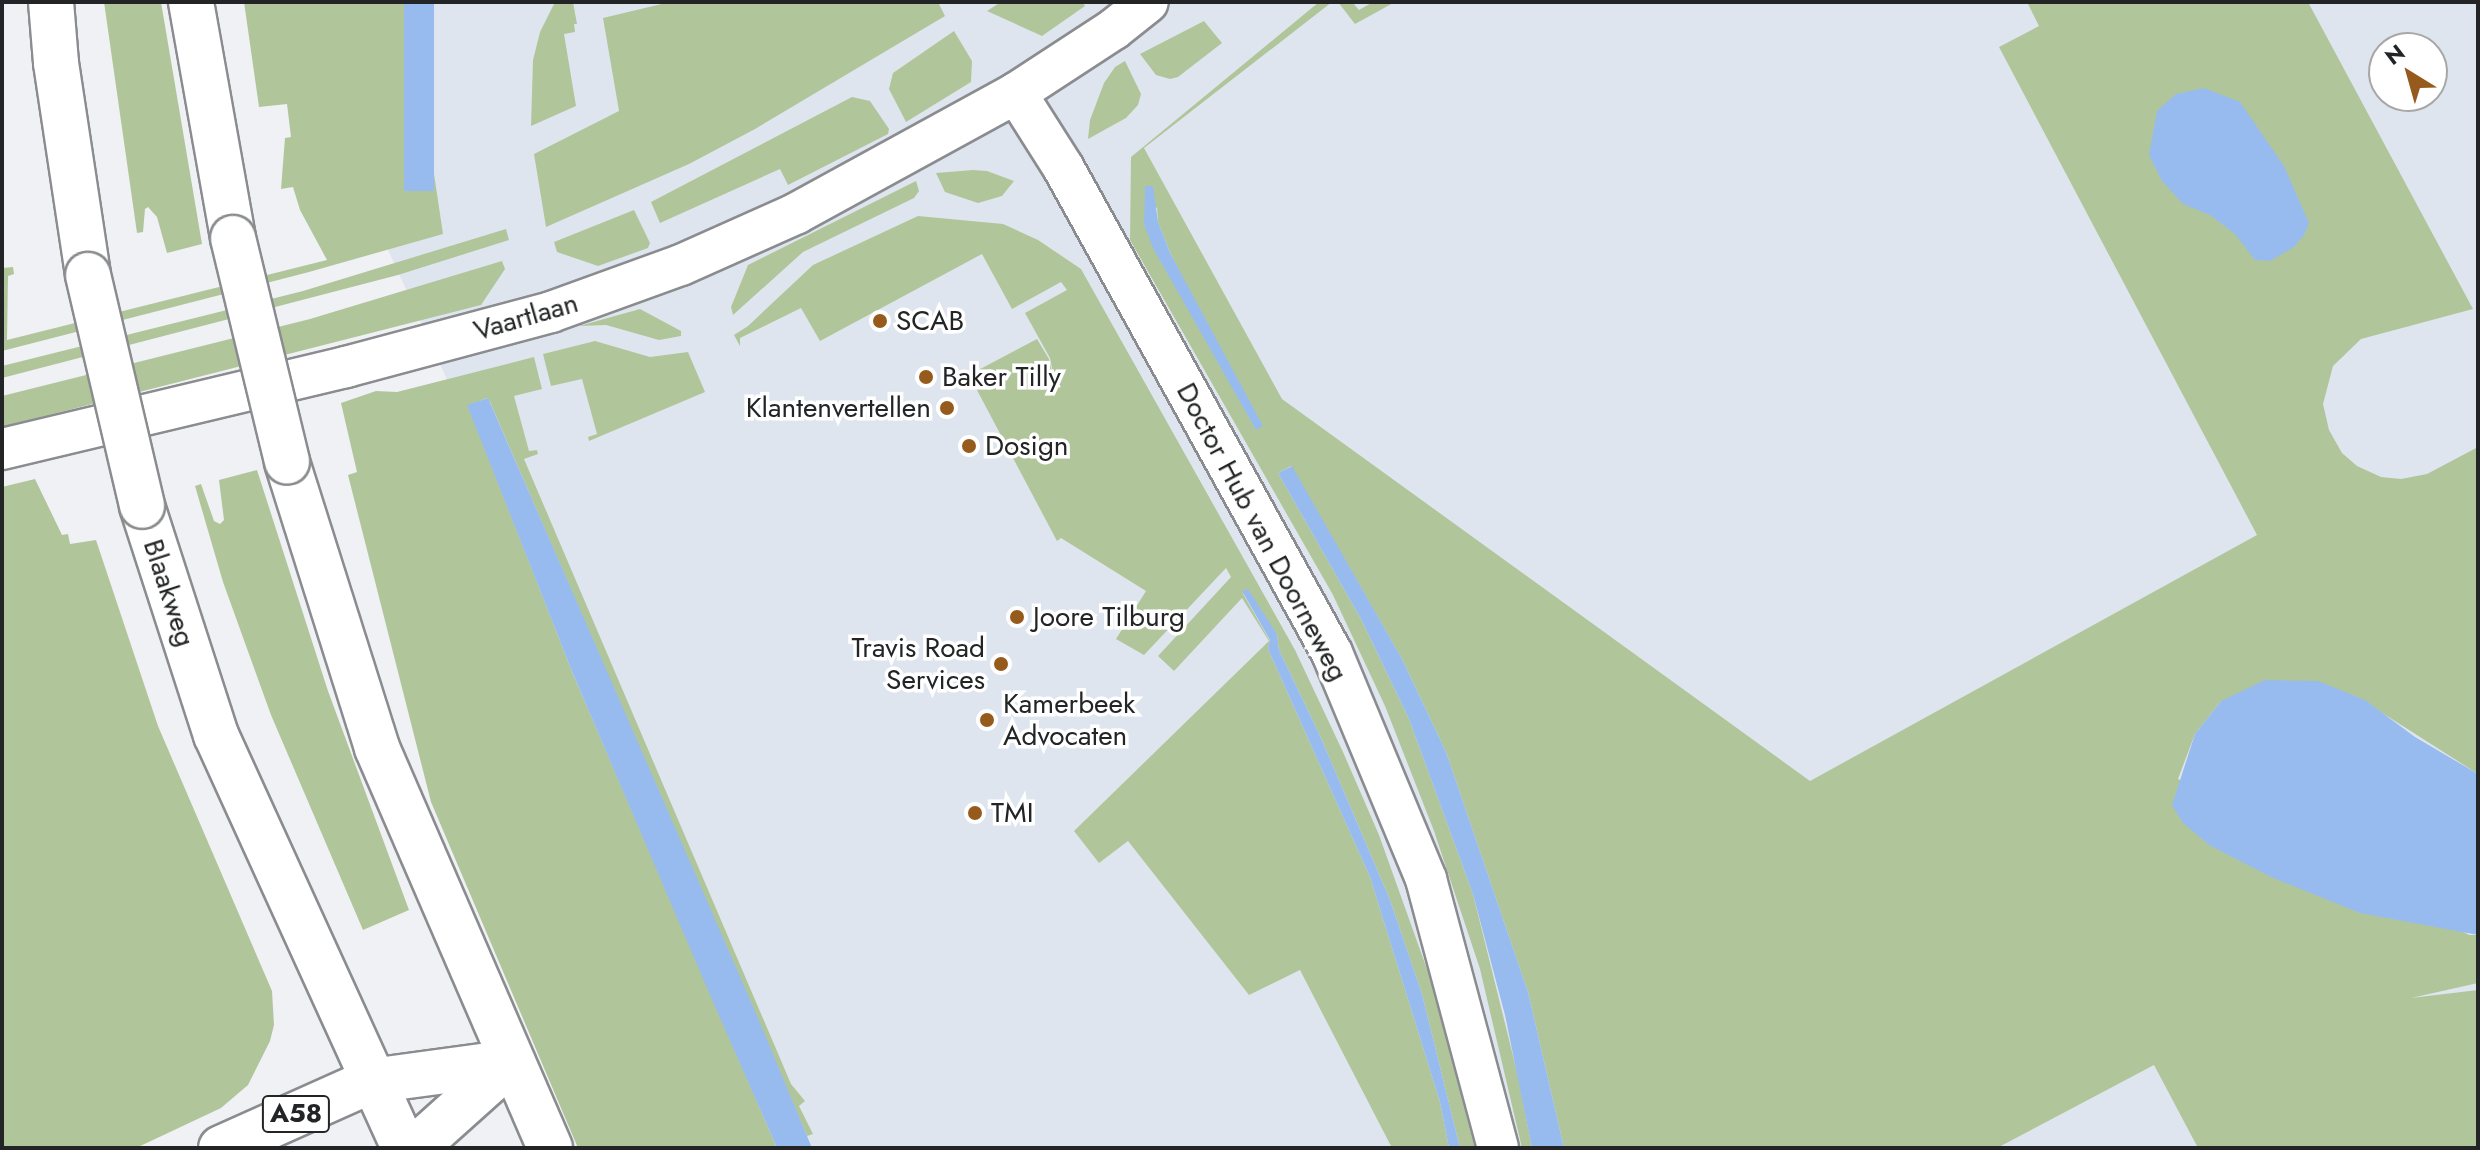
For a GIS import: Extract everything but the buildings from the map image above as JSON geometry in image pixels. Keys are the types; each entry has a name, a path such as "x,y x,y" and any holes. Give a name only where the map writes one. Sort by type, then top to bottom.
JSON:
{"main road":[{"name":"Blaakweg","path":"51,2 56,63 88,275 142,506 216,735 404,1148"},
{"path":"191,2 233,238 287,462 377,748 550,1148"},
{"path":"371,1081 511,1062"},
{"path":"415,1148 511,1062"},
{"name":"A58","path":"221,1148 371,1081"}],"street":[{"path":"1016,93 1114,29 1148,2"},
{"name":"Vaartlaan","path":"2,449 346,367 551,312 681,265 797,213 1016,93"},
{"name":"Doctor Hub van Doorneweg","path":"1016,93 1063,167 1332,653 1426,879 1498,1148"}],"shaded area":[{"path":"359,2 2478,2 2478,1138 2459,1148 796,1148 360,188"}],"green space":[{"path":"104,2 161,2 202,244 167,253 157,217 148,207 145,209 143,232 137,233"},
{"path":"244,2 404,2 443,234 2,351 2,268 13,267 14,274 8,276 7,340 327,260 300,210 293,187 281,189 285,138 291,137 287,104 259,107"},
{"path":"555,2 573,2 577,24 574,24 575,32 564,34 576,106 531,126 533,60 540,32"},
{"path":"670,2 938,2 945,16 755,129 689,164 546,227 534,154 619,111 603,18"},
{"path":"1001,2 1082,2 1085,6 1042,36 987,11"},
{"path":"1319,2 1332,2 1144,148 1282,399 1810,781 2257,535 1999,47 2039,26 2027,2 2308,2 2473,309 2361,339 2333,366 2323,404 2329,430 2342,453 2357,466 2381,477 2401,479 2427,474 2478,447 2478,774 2373,707 2221,701 2195,734 2178,779 2469,935 2478,935 2478,983 2411,998 2478,990 2478,1148 2198,1148 2154,1065 1997,1148 1564,1148 1528,992 1446,752 1402,659 1291,466 1278,473 1361,619 1409,719 1473,894 1518,1076 1532,1148 1522,1148 1480,969 1434,831 1385,706 1333,595 1130,240 1131,157","holes":["1157,207 1158,222 1171,255 1256,430 1144,224"]},
{"path":"1338,2 1352,2 1359,10 1373,2 1395,2 1355,24"},
{"path":"1204,21 1222,43 1178,77 1170,79 1156,75 1140,54"},
{"path":"954,31 972,61 971,82 906,122 889,89 893,73"},
{"path":"1125,61 1141,94 1138,105 1126,118 1088,139 1090,120 1104,83 1115,67"},
{"path":"852,97 870,101 889,129 888,134 788,185 780,169 660,223 651,202"},
{"path":"987,171 1014,181 1002,196 978,203 945,192 936,173"},
{"path":"916,181 919,191 914,198 803,252 733,315 731,307 748,265"},
{"path":"634,210 650,243 648,248 598,266 557,252 554,242"},
{"path":"918,216 1003,224 1038,240 1081,269 1295,650 1343,752 1379,835 1428,972 1475,1148 1460,1148 1422,994 1390,900 1321,738 1279,650 1277,634 1242,592 1270,641 1268,649 1370,877 1440,1102 1449,1148 1392,1148 1300,970 1249,995 1128,841 1099,863 1074,831 1269,641 1242,598 1174,671 1158,656 1231,577 1226,568 1144,655 1116,639 1146,591 1061,538 1057,541 969,375 1037,339 1049,359 1056,387 1050,358 1025,313 1067,290 1061,282 1012,309 982,254 820,341 801,308 740,338 740,346 734,335 748,326 813,265"},
{"path":"506,229 509,240 398,275 2,378 2,366 303,291"},
{"path":"502,261 505,269 481,305 2,427 2,396 310,319"},
{"path":"640,309 681,331 681,336 659,340 606,325 579,326"},
{"path":"595,341 650,357 688,352 705,392 589,441 588,437 597,434 582,379 551,386 543,354"},
{"path":"534,357 542,389 514,396 529,451 537,450 538,454 524,459 791,1084 805,1101 799,1106 813,1134 807,1136 490,402 487,398 468,406 573,674 777,1148 578,1148 431,802 348,475 357,472 341,403 376,391 397,392"},
{"path":"257,470 328,691 409,910 363,930 271,715 223,582 195,486 201,484 214,521 220,524 224,520 219,480"},
{"path":"35,479 62,535 68,534 70,544 96,540 158,726 272,991 274,1025 270,1041 248,1085 221,1108 136,1148 2,1148 2,487"}],"water":[{"path":"404,2 434,2 434,191 404,191"},
{"path":"2204,88 2240,102 2284,166 2309,223 2294,247 2270,261 2255,260 2235,234 2210,215 2183,204 2162,181 2149,155 2157,111 2176,94"},
{"path":"1145,186 1153,186 1158,222 1171,255 1263,426 1256,430 1153,248 1144,224"},
{"path":"488,398 812,1148 777,1148 710,995 573,674 467,405"},
{"path":"1292,466 1402,659 1446,752 1528,992 1564,1148 1532,1148 1505,1015 1473,894 1409,719 1361,619 1278,473"},
{"path":"1248,589 1277,634 1279,650 1321,738 1390,900 1422,994 1460,1148 1449,1148 1440,1102 1370,877 1268,649 1270,640 1242,591"},
{"path":"2265,680 2318,681 2365,700 2415,737 2478,774 2478,935 2360,913 2271,877 2209,845 2183,823 2172,805 2195,734 2221,701"}],"place":[{"name":"SCAB","path":"880,321"},
{"name":"Baker Tilly","path":"926,377"},
{"name":"Klantenvertellen","path":"947,408"},
{"name":"Dosign","path":"969,446"},
{"name":"Joore Tilburg","path":"1017,617"},
{"name":"Travis Road Services","path":"1001,664"},
{"name":"Kamerbeek Advocaten","path":"987,720"},
{"name":"TMI","path":"975,813"}]}
